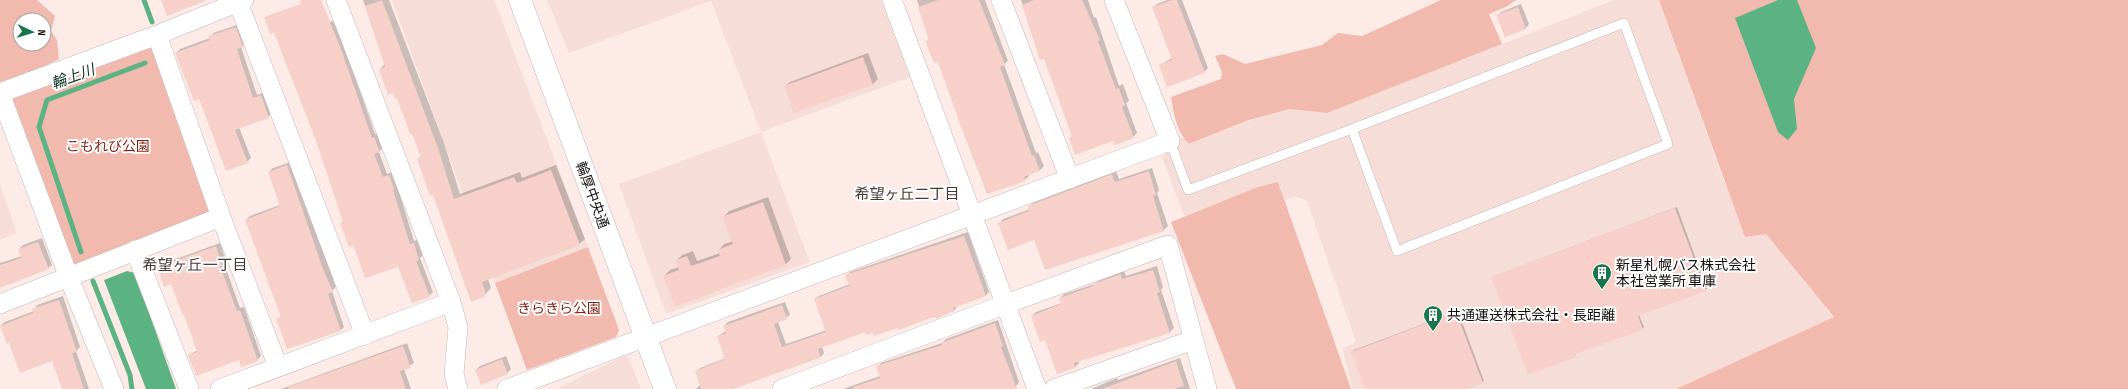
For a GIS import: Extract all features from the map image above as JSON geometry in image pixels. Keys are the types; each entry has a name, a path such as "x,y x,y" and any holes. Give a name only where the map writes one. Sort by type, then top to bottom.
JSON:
{"street":[{"path":"336,0 451,302 458,327 454,374 458,389"},
{"name":"輪厚中央通","path":"520,0 665,389"},
{"path":"892,0 1037,389"},
{"path":"1001,0 1070,179"},
{"path":"114,389 69,278 0,93 157,35 241,1 365,335"},
{"path":"507,389 645,336 1170,141 1119,1"},
{"path":"157,35 221,217 278,367"},
{"path":"0,304 221,217"},
{"path":"782,389 1006,304 1168,245 1207,389"},
{"path":"135,250 189,389"},
{"path":"220,389 451,302"},
{"path":"1054,389 1193,340"}],"lane":[{"path":"1170,141 1188,190 1352,129 1624,23 1668,144 1397,251 1352,129"}],"shaded area":[{"path":"392,0 494,0 588,247 495,283"},
{"path":"547,0 881,0 910,77 761,132 711,1 569,53"},
{"path":"1614,0 1659,0 1724,182 1834,318 1676,389 1353,389 1342,349 1356,342 1307,201 1297,197 1284,199 1279,183 1255,188 1184,216 1162,157 1182,137 1190,144 1262,116 1290,109 1327,113"},
{"path":"1778,0 1797,0 1816,48 1794,99 1797,129 1788,140 1778,132 1735,18"},
{"path":"761,132 810,262 666,314 619,184"},
{"path":"0,184 17,233 0,240"},
{"path":"127,271 135,273 176,389 146,389 104,280"},
{"path":"624,356 629,358 641,389 556,389"}],"green space":[{"path":"0,0 37,0 50,12 12,12 12,52 52,52 52,32 57,40 59,59 0,88"},
{"path":"1441,0 1516,0 1508,6 1489,14 1502,44 1327,113 1290,109 1249,120 1189,144 1181,134 1176,122 1171,97 1221,79 1222,72 1215,56 1223,54 1245,64 1322,45 1338,33 1362,36"},
{"path":"1659,0 2128,0 2128,389 1676,389 1834,317 1766,234 1745,237"},
{"path":"52,13 55,16 52,27"},
{"name":"こもれび公園","path":"157,35 221,217 69,278 0,93"},
{"path":"1278,182 1351,389 1236,389 1171,222 1255,188"},
{"name":"きらきら公園","path":"588,247 619,330 616,337 527,370 495,283"}],"building":[{"path":"161,0 205,0 205,1 167,16"},
{"path":"300,0 321,0 341,49 372,138 374,137 380,152 374,154 383,177 389,175 410,244 414,243 419,260 416,261 430,297 412,303 398,267 365,278 353,245 349,247 340,223 343,222 316,141 274,33 270,34 264,17 301,4"},
{"path":"382,0 438,148 454,199 514,177 517,183 551,170 580,245 482,282 486,294 484,295 485,297 471,302 433,195 430,196 417,159 421,157 412,134 410,134 397,98 395,99 393,93 388,95 379,69 385,67 365,6"},
{"path":"938,0 979,0 1005,65 1000,67 1032,156 1034,155 1040,171 1024,177 1026,181 987,194 938,62 934,63 925,41 929,40 918,7"},
{"path":"1034,0 1082,0 1100,40 1098,41 1116,89 1119,88 1125,105 1122,107 1134,138 1115,145 1113,141 1075,155 1069,138 1072,137 1060,103 1044,59 1040,60 1022,5"},
{"path":"1172,0 1177,0 1205,73 1167,87 1159,65 1172,60 1152,7"},
{"path":"1518,7 1526,29 1505,37 1496,15"},
{"path":"236,27 243,47 237,49 253,98 261,95 269,118 235,130 248,163 226,171 199,99 194,101 175,53 210,40 208,36"},
{"path":"863,57 873,85 794,113 784,86"},
{"path":"287,165 323,269 333,292 328,294 341,331 287,349 276,319 281,317 245,220 280,206 268,172"},
{"path":"1149,171 1156,195 1153,196 1164,231 1045,270 1034,240 1008,250 998,223 1029,211 1028,206 1112,174 1115,182"},
{"path":"763,202 786,265 675,307 663,276 679,270 676,260 687,256 691,266 720,256 717,250 733,244 722,217"},
{"path":"1675,208 1706,291 1638,316 1643,330 1575,354 1576,357 1528,375 1491,277"},
{"path":"964,236 986,296 953,308 954,311 936,319 935,316 899,330 898,328 874,336 873,333 866,335 865,332 818,349 821,357 733,389 701,389 695,371 725,359 717,336 726,333 723,326 782,305 787,319 774,324 782,347 826,332 814,299 849,286 845,275"},
{"path":"38,242 49,269 0,288 0,265 21,258 18,249"},
{"path":"216,246 222,266 220,266 237,311 240,310 258,361 241,367 239,360 196,376 188,355 197,352 184,315 183,316 171,284 164,287 157,267"},
{"path":"1153,270 1160,292 1157,293 1170,333 1074,363 1075,368 1057,374 1045,340 1040,342 1031,316 1061,304 1059,298 1093,286 1093,284 1121,274 1122,279"},
{"path":"59,300 77,352 72,353 84,389 62,389 52,361 20,373 9,343 7,344 0,326 33,313 32,309"},
{"name":"共通運送株式会社・長距離","path":"1456,312 1483,383 1467,389 1365,389 1351,352"},
{"path":"995,323 1003,346 1001,347 1017,389 853,389 853,387 880,378 876,366 942,345 941,343"},
{"path":"403,346 411,368 400,371 406,389 289,389 288,387"},
{"path":"502,359 508,374 481,385 475,370"},
{"path":"1176,361 1184,386 1174,389 1102,389"}],"waterway":[{"name":"輪上川","path":"144,0 152,22"},
{"name":"輪上川","path":"81,252 39,127 47,100 145,63"},
{"name":"輪上川","path":"93,281 130,375 132,389"}],"place":[{"name":"新星札幌バス株式会社 本社営業所 車庫","path":"1602,290"},
{"name":"共通運送株式会社・長距離","path":"1433,332"}],"district":[{"name":"希望ヶ丘二丁目","path":"907,194"},
{"name":"希望ヶ丘一丁目","path":"195,265"}]}
